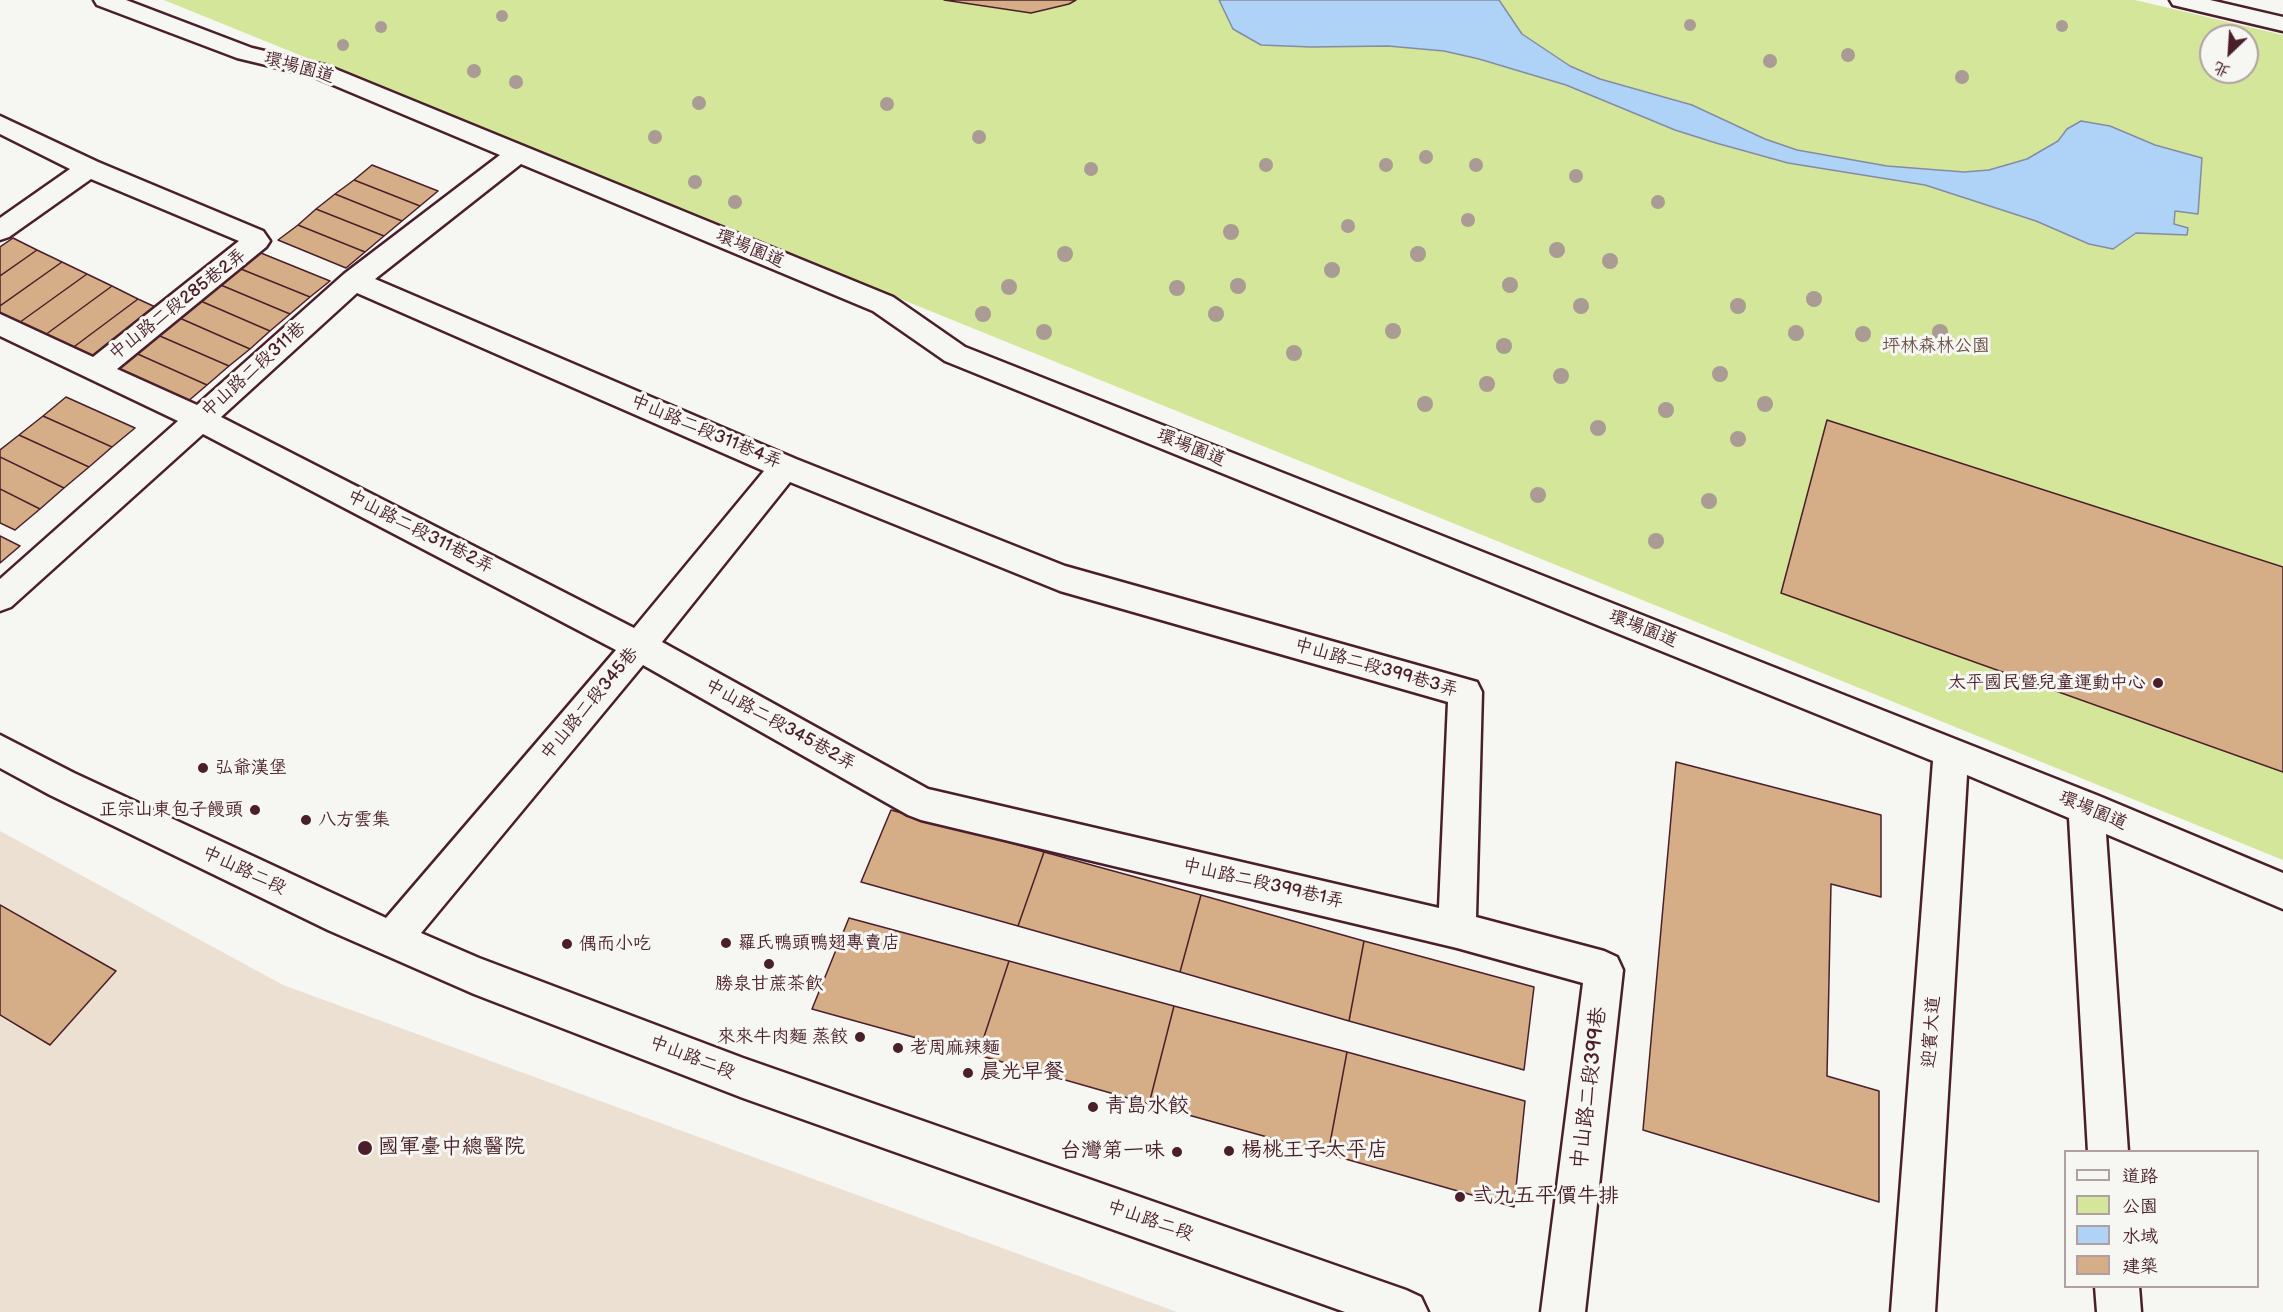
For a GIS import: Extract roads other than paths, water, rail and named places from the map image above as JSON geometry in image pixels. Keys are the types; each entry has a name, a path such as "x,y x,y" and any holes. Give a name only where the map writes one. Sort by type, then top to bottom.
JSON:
{"street":[{"name":"環場園道","path":"105,0 245,53 320,71 883,304 955,354 1951,752 2283,891"},
{"path":"2181,0 2283,24"},
{"path":"0,124 89,168 0,231"},
{"name":"中山路二段311巷","path":"0,598 354,281 518,153"},
{"name":"中山路二段285巷2弄","path":"89,168 254,237 257,241 95,371"},
{"name":"中山路二段311巷4弄","path":"354,281 785,467 1060,578"},
{"name":"中山路二段311巷2弄","path":"0,324 95,371 201,419 639,646"},
{"name":"中山路二段345巷","path":"391,940 639,646 785,467"},
{"name":"中山路二段399巷3弄","path":"1060,578 1465,692 1457,930"},
{"name":"中山路二段345巷2弄","path":"639,646 921,804"},
{"name":"中山路二段","path":"0,750 62,784 391,940 743,1078 1406,1312"},
{"name":"迎賓大道","path":"1912,1312 1951,752"},
{"name":"中山路二段399巷1弄","path":"921,804 1457,930 1604,970"},
{"path":"2086,808 2108,1150"},
{"name":"中山路二段399巷","path":"1563,1312 1604,970"},
{"path":"2117,1288 2119,1312"}],"water":[{"path":"1219,0 1499,0 1522,34 1570,66 1600,79 1692,105 1765,139 1797,150 1887,166 1964,172 1989,170 2027,159 2058,141 2067,129 2081,121 2110,126 2155,145 2202,158 2198,214 2175,211 2174,224 2188,228 2187,235 2136,233 2113,249 2089,244 2036,221 1925,185 1788,163 1716,143 1675,130 1566,85 1479,59 1444,51 1388,46 1261,45 1233,29"}],"place":[{"name":"太平國民暨兒童運動中心","path":"2158,683"},
{"name":"弘爺漢堡","path":"203,768"},
{"name":"正宗山東包子饅頭","path":"255,810"},
{"name":"八方雲集","path":"306,820"},
{"name":"羅氏鴨頭鴨翅專賣店","path":"726,943"},
{"name":"偶而小吃","path":"567,944"},
{"name":"勝泉甘蔗茶飲","path":"769,964"},
{"name":"來來牛肉麵 蒸餃","path":"860,1037"},
{"name":"老周麻辣麵","path":"898,1048"},
{"name":"晨光早餐","path":"968,1073"},
{"name":"青島水餃","path":"1093,1107"},
{"name":"國軍臺中總醫院","path":"365,1148"},
{"name":"楊桃王子太平店","path":"1229,1151"},
{"name":"台灣第一味","path":"1177,1152"},
{"name":"弎九五平價牛排","path":"1460,1197"}],"park label":[{"name":"坪林森林公園","path":"1936,346"}]}
